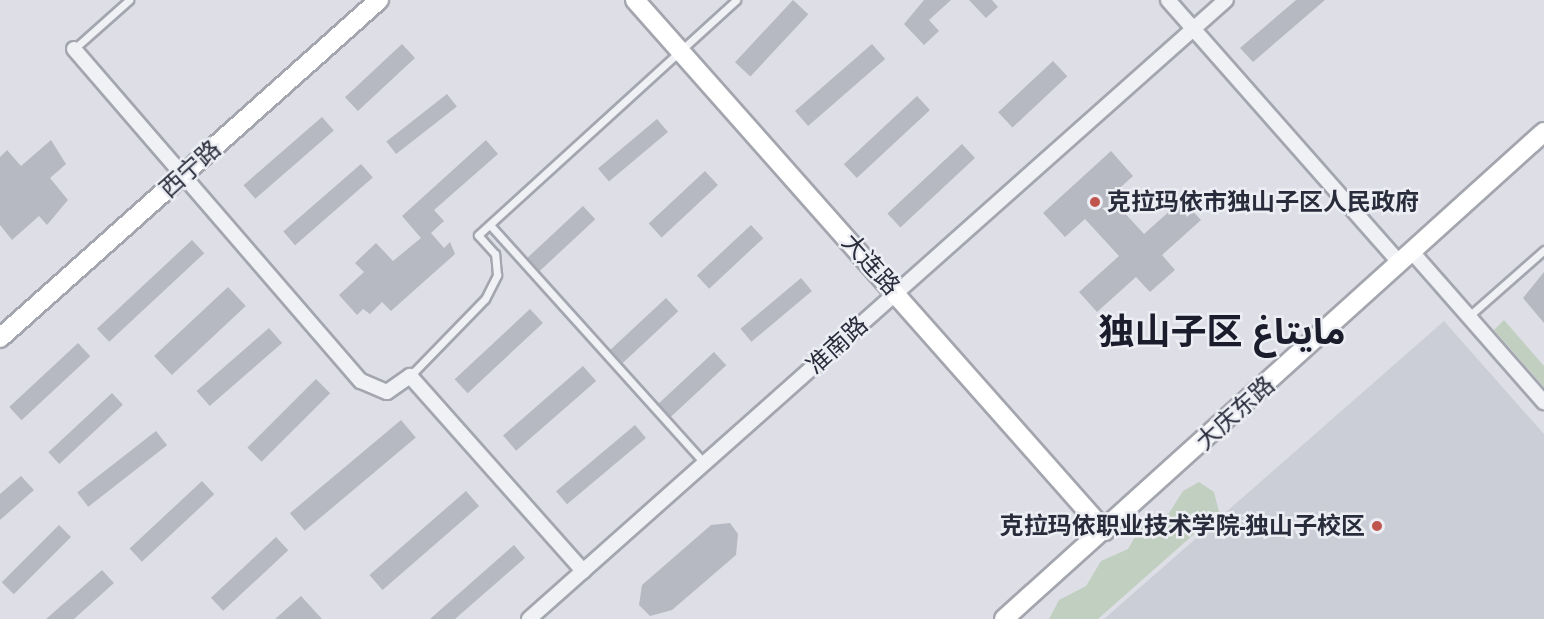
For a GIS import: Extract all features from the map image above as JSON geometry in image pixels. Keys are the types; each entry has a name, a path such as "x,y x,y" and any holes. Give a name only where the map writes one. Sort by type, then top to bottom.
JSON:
{"street":[{"name":"西宁路","path":"0,338 380,0"},
{"name":"大连路","path":"636,0 1105,531"},
{"path":"1168,0 1406,257 1469,316 1544,402"},
{"name":"准南路","path":"529,619 1226,0"},
{"path":"74,49 361,381 387,392 410,376 583,571"},
{"name":"大庆东路","path":"1004,619 1105,531 1544,132"}],"lane":[{"path":"74,49 129,0"},
{"path":"410,376 489,291 497,275 495,254 478,235 736,0"},
{"path":"490,225 705,464"},
{"path":"1469,316 1544,250"}],"shaded area":[{"name":"克拉玛依职业技术学院-独山子校区","path":"1444,321 1544,434 1544,619 1104,619"}],"green space":[{"path":"1504,320 1544,366 1544,387 1494,330"},
{"path":"1199,482 1214,492 1219,512 1098,619 1049,619 1059,600 1086,586 1101,561 1128,549 1142,525 1169,513 1183,491"}],"building":[{"path":"793,0 808,14 750,76 735,62"},
{"path":"924,0 951,0 929,20 939,31 924,45 904,24"},
{"path":"969,0 992,0 998,7 986,18"},
{"path":"1296,0 1325,0 1253,62 1240,48"},
{"path":"402,44 415,58 358,111 345,97"},
{"path":"872,44 885,59 808,126 795,111"},
{"path":"1053,61 1067,76 1012,128 998,112"},
{"path":"447,94 457,107 396,154 386,141"},
{"path":"917,96 930,110 857,178 844,164"},
{"path":"322,117 334,131 255,199 244,185"},
{"path":"657,119 668,132 609,182 598,168"},
{"path":"51,140 66,164 50,178 68,200 47,225 39,216 12,240 0,225 0,157 7,150 21,166"},
{"path":"486,140 498,154 434,210 444,221 431,233 444,248 450,242 455,254 391,311 382,302 370,314 363,309 357,315 339,295 364,272 355,263 376,243 393,261 421,238 402,216"},
{"path":"962,144 975,158 900,227 887,214"},
{"path":"1111,151 1133,176 1110,197 1144,234 1182,200 1201,220 1162,255 1175,270 1150,292 1136,277 1097,312 1079,292 1119,256 1085,219 1065,237 1043,213"},
{"path":"361,164 373,178 295,245 283,232"},
{"path":"705,171 718,185 662,237 649,224"},
{"path":"583,206 595,219 540,271 527,258"},
{"path":"751,225 763,238 709,289 697,275"},
{"path":"192,240 204,253 109,342 97,329"},
{"path":"1544,272 1544,323 1523,298"},
{"path":"801,278 812,291 751,342 740,329"},
{"path":"228,287 246,306 172,375 154,356"},
{"path":"666,298 678,311 623,363 610,350"},
{"path":"530,309 543,323 468,393 455,379"},
{"path":"269,328 282,343 210,406 197,391"},
{"path":"78,343 90,356 22,420 9,407"},
{"path":"714,352 726,365 671,417 658,404"},
{"path":"583,366 596,381 516,451 503,436"},
{"path":"316,379 330,393 262,462 247,448"},
{"path":"112,393 123,405 59,464 48,452"},
{"path":"401,420 416,438 305,531 290,513"},
{"path":"635,425 646,438 567,504 556,491"},
{"path":"156,431 167,445 88,507 77,493"},
{"path":"21,476 34,490 0,520 0,494"},
{"path":"202,481 214,494 142,562 130,549"},
{"path":"466,491 479,506 383,590 369,575"},
{"path":"730,523 738,534 736,555 672,610 650,616 639,605 642,585 711,525"},
{"path":"59,525 71,537 14,594 2,582"},
{"path":"276,537 288,550 223,611 211,598"},
{"path":"514,545 525,558 455,619 430,619"},
{"path":"102,570 114,583 74,619 46,619"},
{"path":"301,596 322,619 275,619"}],"place":[{"name":"克拉玛依市独山子区人民政府","path":"1095,202"},
{"name":"克拉玛依职业技术学院-独山子校区","path":"1377,526"}],"district":[{"name":"独山子区 مايتاغ","path":"1222,332"}]}
